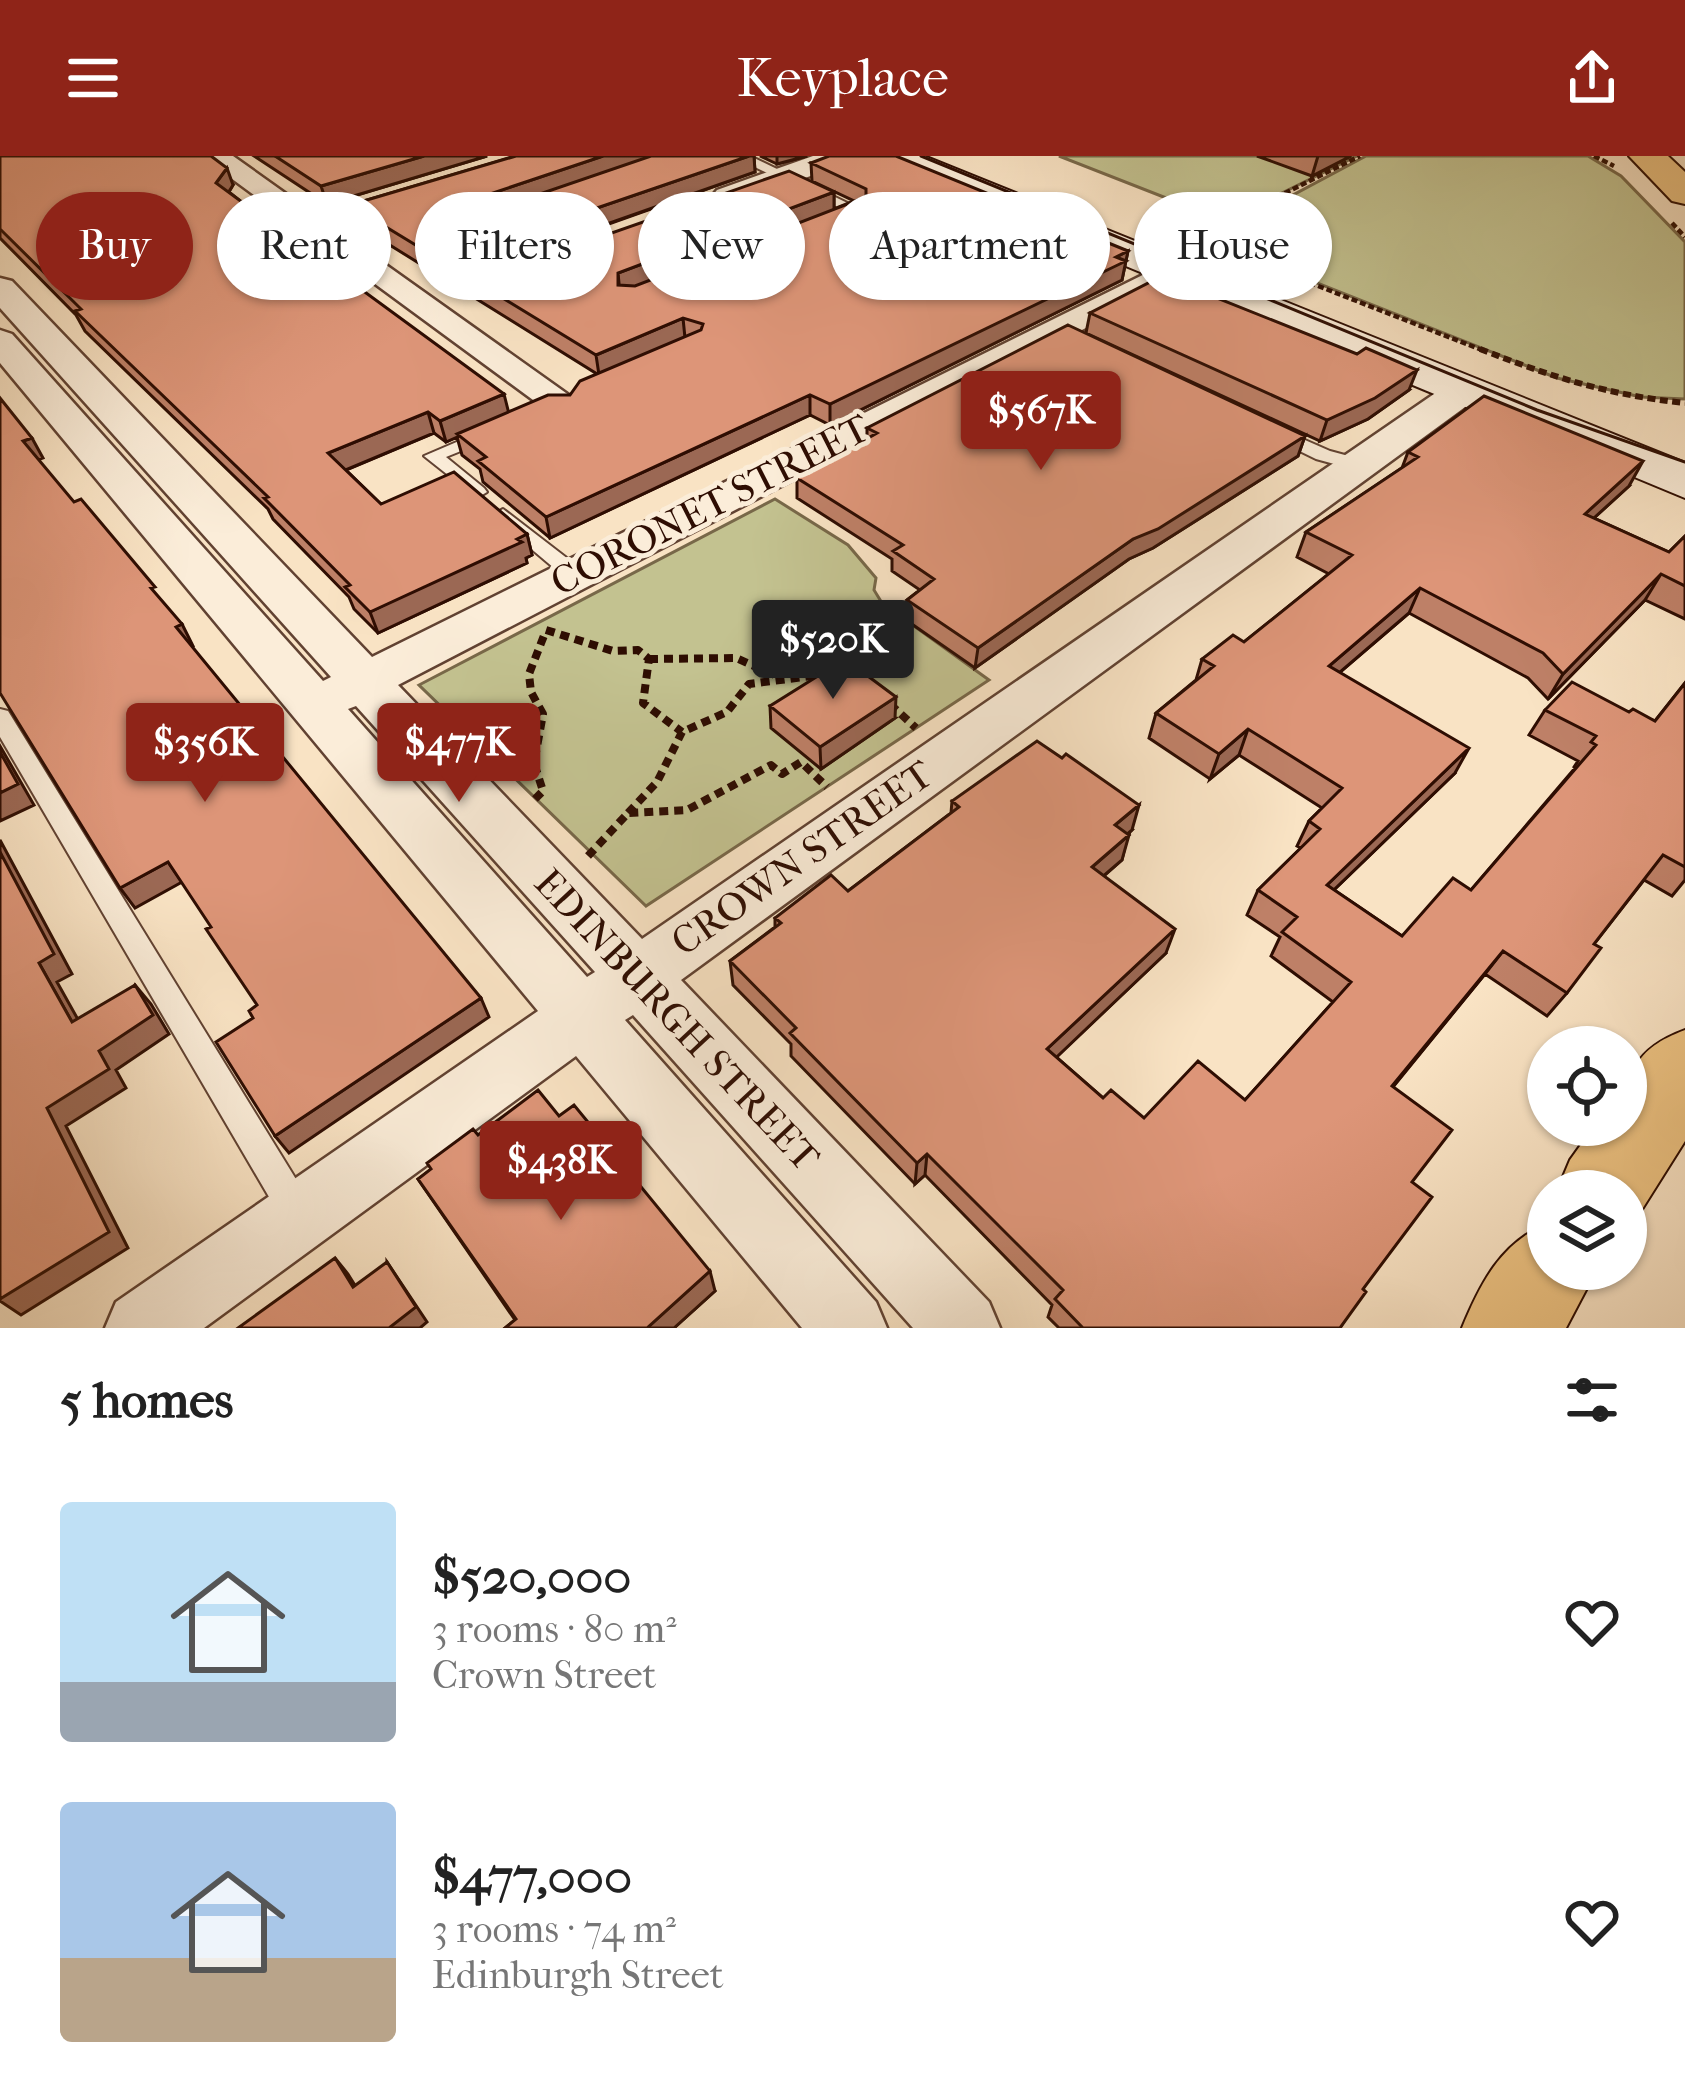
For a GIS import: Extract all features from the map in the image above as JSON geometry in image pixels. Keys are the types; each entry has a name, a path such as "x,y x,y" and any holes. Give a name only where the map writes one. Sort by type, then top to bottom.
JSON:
{"main road":[{"path":"893,156 1134,236"},
{"path":"961,156 1134,230"},
{"path":"1654,159 1685,193"},
{"path":"1281,300 1462,391 1685,482"},
{"path":"1309,300 1568,400 1685,436"},
{"path":"1616,1170 1685,1068"},
{"path":"1510,1328 1536,1290"}],"street":[{"path":"215,156 265,192"},
{"path":"738,192 840,156"},
{"path":"391,282 560,403"},
{"name":"EDINBURGH STREET","path":"0,288 963,1328"},
{"name":"CORONET STREET","path":"315,706 364,681 540,612 574,574 1067,334 1134,290"},
{"name":"EDINBURGH STREET","path":"0,340 850,1328"},
{"name":"CROWN STREET","path":"142,1328 1462,391"}],"lane":[{"path":"739,156 857,211 816,227"},
{"path":"516,422 433,456 574,574"},
{"path":"1261,426 1322,455 1360,465"},
{"path":"0,717 299,1216"}],"path":[{"path":"1288,192 1360,156"},
{"path":"1332,291 1569,384 1616,396 1685,403"},
{"path":"495,825 543,791 535,779 532,757 543,714 528,692 526,669 540,612 613,651 638,650 649,659 716,654 763,663 785,680"},
{"path":"649,659 643,703 682,732"},
{"path":"576,868 657,782 682,732 728,712 749,684 831,674"},
{"path":"885,699 916,728"},
{"path":"628,813 687,810 771,765 782,774 801,762 828,788"}],"shaded area":[{"path":"1059,156 1357,156 1284,192 1151,192"},
{"path":"1366,156 1588,156 1621,176 1685,242 1685,399 1641,397 1557,378 1332,289 1332,192 1299,192"},
{"path":"775,499 848,545 876,578 874,590 882,603 989,680 646,906 419,685"}],"building":[{"path":"0,156 211,156 227,168 216,183 228,192 217,192 217,300 376,300 504,394 440,421 428,412 328,453 381,504 454,472 527,534 517,539 522,542 370,612 345,587 350,585 264,498 268,497 75,311 81,309 72,300 193,300 193,192 36,192 36,265 0,229"},
{"path":"275,156 424,156 321,186"},
{"path":"516,156 603,156 496,192 415,192 415,245 391,230 391,193"},
{"path":"651,156 749,156 638,192 614,202 614,192 546,192"},
{"path":"829,156 896,156 984,192 866,192 811,163"},
{"path":"789,171 834,192 805,203 805,192 729,192"},
{"path":"829,211 829,300 1045,300 830,404 810,395 546,517 478,461 486,457 457,434 548,395 570,395 580,381 701,330 703,324 683,318 596,355 506,300 614,300 614,232 638,224 638,266 618,273 618,285 638,285 638,300 805,300 805,221"},
{"path":"1110,244 1128,251 1116,257 1126,261 1110,269"},
{"path":"1134,290 1134,300 1222,300 1357,354 1366,348 1417,370 1375,398 1327,420 1090,313"},
{"path":"1068,325 1305,436 1158,529 1133,539 978,648 907,600 934,579 893,551 903,545 797,478 877,433 867,428"},
{"path":"1484,396 1643,461 1585,514 1669,552 1685,536 1685,586 1661,574 1563,674 1543,653 1420,588 1329,666 1469,748 1327,885 1402,936 1453,878 1471,890 1596,745 1591,742 1596,736 1545,710 1572,682 1655,721 1685,683 1685,867 1663,855 1594,944 1601,948 1567,993 1503,951 1392,1086 1452,1130 1412,1182 1432,1197 1340,1328 1083,1328 1055,1299 1063,1290 927,1154 917,1163 790,1033 796,1028 730,961 781,923 775,918 831,875 848,891 959,807 952,801 1037,741 1062,758 1066,754 1139,805 1115,825 1129,835 1092,867 1175,929 1047,1049 1103,1098 1111,1090 1144,1118 1198,1061 1245,1100 1351,982 1282,932 1297,917 1258,890 1320,829 1309,821 1342,788 1248,729 1219,754 1156,713 1214,666 1202,659 1233,635 1244,642 1352,555 1306,532 1418,457 1408,452"},
{"path":"0,398 32,438 23,441 74,502 81,499 155,587 151,588 182,624 176,627 481,998 275,1136 216,1042 253,1018 249,1011 257,1005 206,929 211,927 168,862 120,888 0,693"},
{"path":"845,659 896,697 820,747 770,706"},
{"path":"0,752 18,784 0,793"},
{"path":"0,852 54,954 39,963 72,1022 135,985 153,1015 99,1051 109,1069 47,1108 109,1232 0,1299"},
{"path":"538,1090 559,1116 574,1105 710,1271 647,1328 505,1328 516,1319 418,1179 431,1169 427,1163 473,1129 478,1135"},
{"path":"335,1258 353,1287 387,1262 416,1307 389,1328 238,1328"}],"tram line":[{"path":"921,156 1537,410 1685,462"}]}
